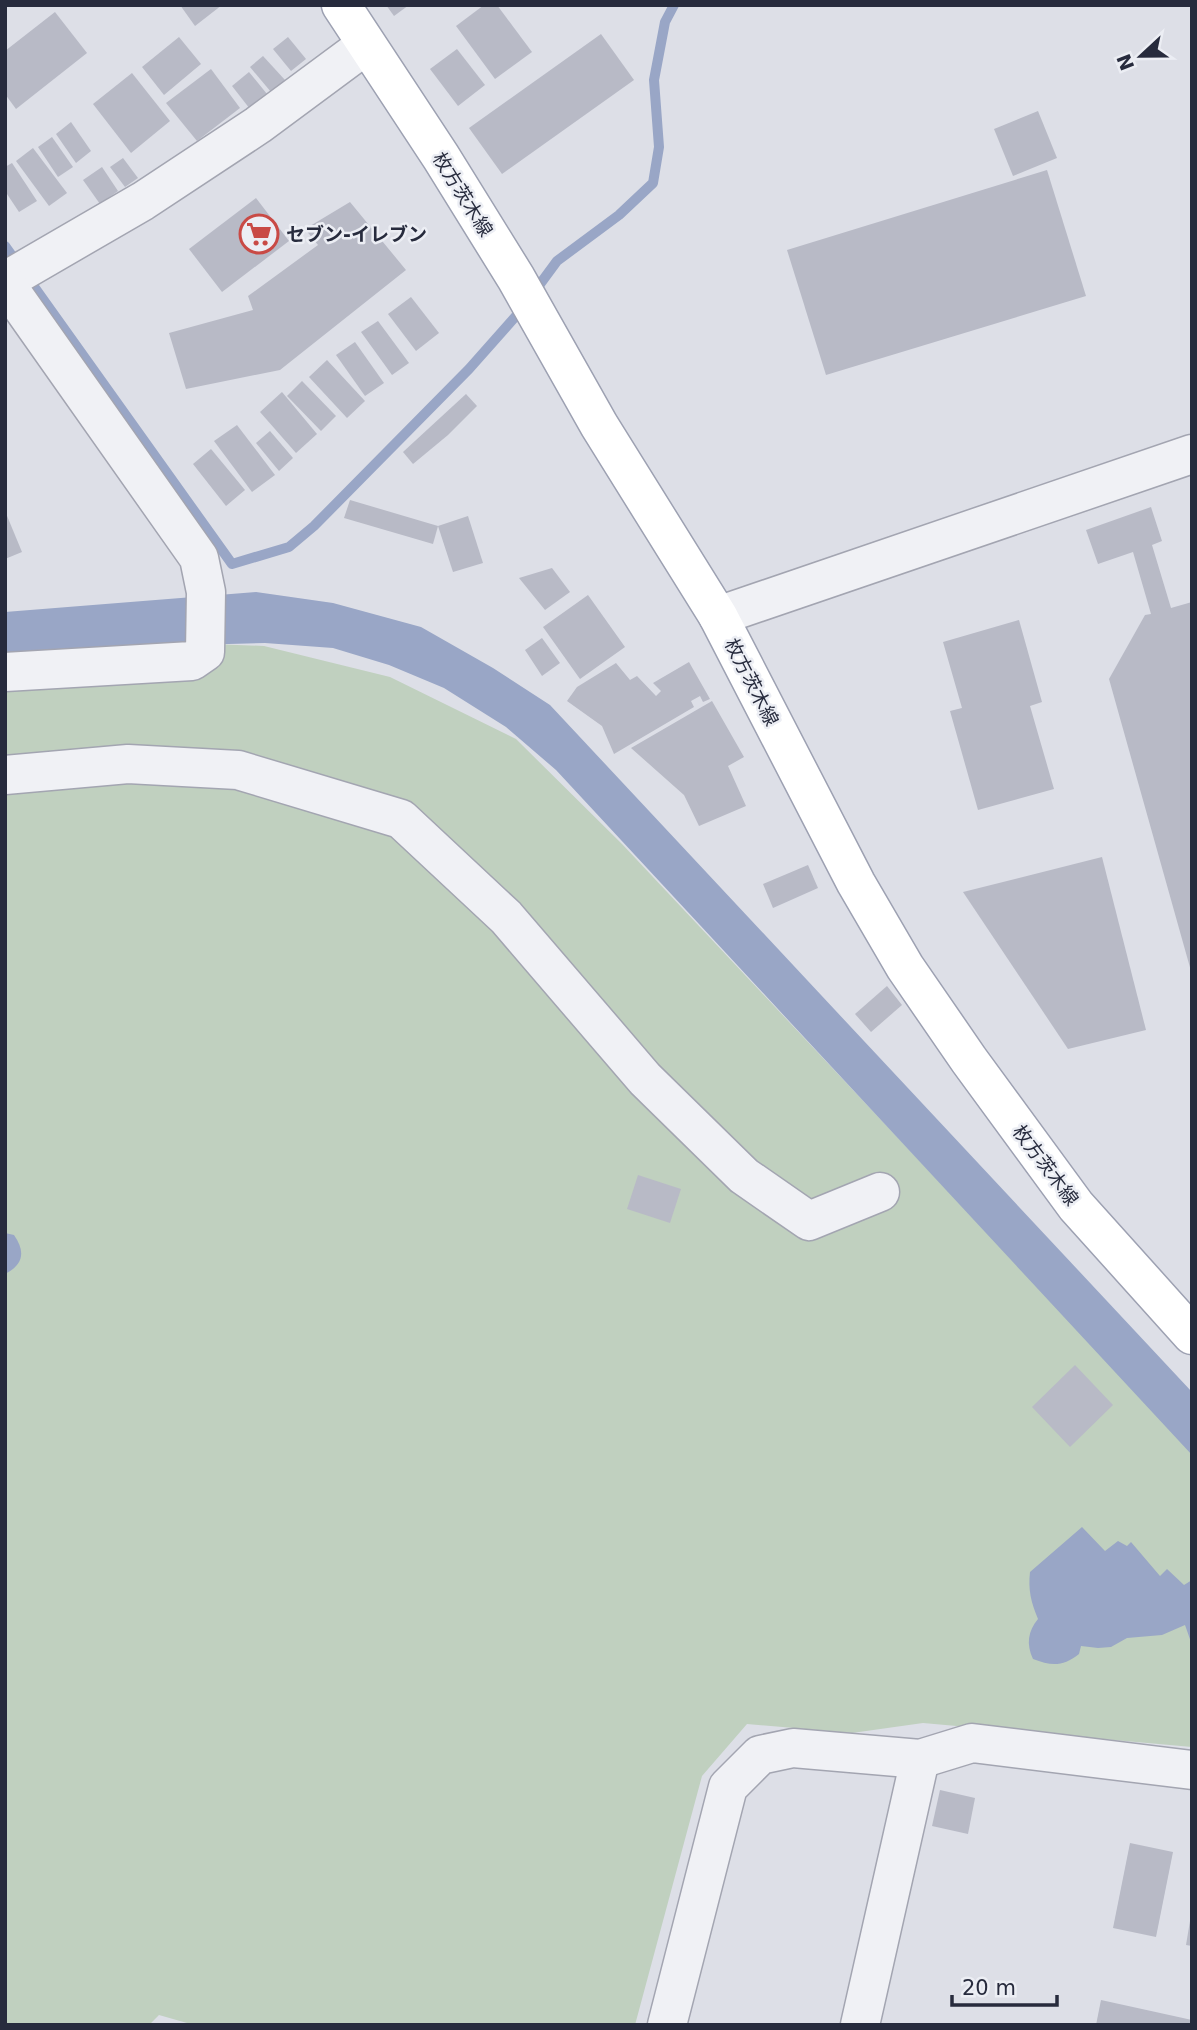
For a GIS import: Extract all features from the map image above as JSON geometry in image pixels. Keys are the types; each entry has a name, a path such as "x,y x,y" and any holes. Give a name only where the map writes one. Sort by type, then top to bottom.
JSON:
{"main road":[{"name":"枚方茨木線","path":"341,5 441,157 516,278 599,425 718,616 856,883 905,967 1076,1206 1192,1335"}],"street":[{"path":"5,672 192,661 205,652 206,592 199,558 5,282 154,194 258,125 366,45"},
{"path":"718,616 1192,454"},
{"path":"5,775 128,764 238,770 401,819 506,917 645,1079 744,1176 809,1221 880,1192"},
{"path":"667,2025 729,1787 760,1755 793,1748 920,1759 972,1743 1192,1770"},
{"path":"860,2025 920,1759"}],"green space":[{"path":"162,642 264,646 390,677 516,739 622,844 1192,1451 1192,1747 923,1723 852,1733 747,1724 702,1776 635,2025 194,2025 159,2015 149,2025 5,2025 5,649"}],"water":[{"path":"256,592 333,603 421,627 493,668 550,705 1192,1392 1192,1455 556,770 506,727 444,688 389,665 333,648 265,643 155,646 5,656 5,612"},
{"path":"5,1233 14,1235 18,1241 21,1258 16,1266 5,1274"},
{"path":"1082,1527 1105,1551 1118,1541 1127,1546 1131,1542 1160,1576 1167,1569 1184,1585 1192,1580 1192,1645 1185,1625 1162,1635 1127,1638 1111,1647 1081,1646 1079,1654 1062,1663 1051,1664 1033,1659 1029,1638 1038,1619 1029,1585 1030,1572"}],"building":[{"path":"180,5 222,5 195,26"},
{"path":"386,5 409,5 394,16"},
{"path":"484,5 497,5 532,52 495,79 456,26"},
{"path":"55,12 87,53 16,109 5,94 5,51"},
{"path":"601,34 634,80 502,174 469,128"},
{"path":"179,37 201,64 164,95 142,67"},
{"path":"288,37 306,59 291,71 273,49"},
{"path":"457,49 485,85 458,106 430,69"},
{"path":"263,56 285,80 271,92 250,67"},
{"path":"211,69 240,108 197,141 166,103"},
{"path":"249,72 267,94 250,109 232,86"},
{"path":"132,73 170,121 131,153 93,104"},
{"path":"1038,111 1057,158 1013,176 994,129"},
{"path":"71,122 91,151 76,163 56,134"},
{"path":"52,137 73,167 58,177 38,147"},
{"path":"33,148 67,193 49,206 16,161"},
{"path":"123,158 138,178 125,187 110,167"},
{"path":"12,163 37,201 19,212 5,191 5,167"},
{"path":"102,167 118,191 100,204 83,180"},
{"path":"1047,170 1086,296 826,375 787,250"},
{"path":"256,198 289,241 222,292 189,249"},
{"path":"350,202 406,270 280,370 186,389 169,333 253,310 248,296 318,245 305,229"},
{"path":"411,297 439,333 416,351 388,314"},
{"path":"378,321 409,363 392,375 361,332"},
{"path":"355,342 384,383 365,396 336,355"},
{"path":"327,360 365,401 347,418 309,377"},
{"path":"302,381 336,416 321,431 287,396"},
{"path":"282,392 317,434 296,453 260,412"},
{"path":"466,394 477,406 413,464 403,452"},
{"path":"237,425 275,475 252,492 214,441"},
{"path":"270,431 293,458 279,471 256,443"},
{"path":"211,449 245,490 226,506 193,464"},
{"path":"350,500 438,526 433,544 344,518"},
{"path":"1151,507 1162,541 1152,545 1171,608 1192,602 1191,971 1109,679 1145,615 1151,614 1133,552 1098,564 1086,530"},
{"path":"5,511 22,552 5,559"},
{"path":"468,516 483,563 453,572 438,526"},
{"path":"552,568 570,592 545,610 519,578"},
{"path":"588,595 625,647 580,679 543,627"},
{"path":"1019,620 1042,702 1030,706 1054,789 978,810 950,711 962,708 943,642"},
{"path":"542,638 560,663 542,676 525,650"},
{"path":"689,662 710,699 703,702 700,696 691,701 694,707 614,754 602,726 567,701 577,687 616,663 630,680 637,676 656,696 661,691 653,683"},
{"path":"712,701 744,757 728,766 746,806 699,826 684,795 631,748"},
{"path":"1102,857 1146,1030 1068,1049 963,892"},
{"path":"808,865 818,888 773,908 763,884"},
{"path":"887,986 902,1005 871,1032 855,1014"},
{"path":"638,1175 681,1189 670,1223 627,1209"},
{"path":"1075,1365 1113,1405 1070,1447 1032,1407"},
{"path":"940,1790 975,1798 968,1834 932,1826"},
{"path":"1130,1843 1173,1852 1156,1937 1113,1928"},
{"path":"1192,1921 1192,1946 1186,1945"},
{"path":"1101,2000 1192,2020 1192,2025 1096,2025"}],"waterway":[{"path":"532,295 557,261 619,215 653,183 659,147 654,80 665,22 674,5"},
{"path":"5,246 232,564 289,547 314,526 469,369 523,308"}],"place":[{"name":"セブン-イレブン","path":"259,234"}]}
